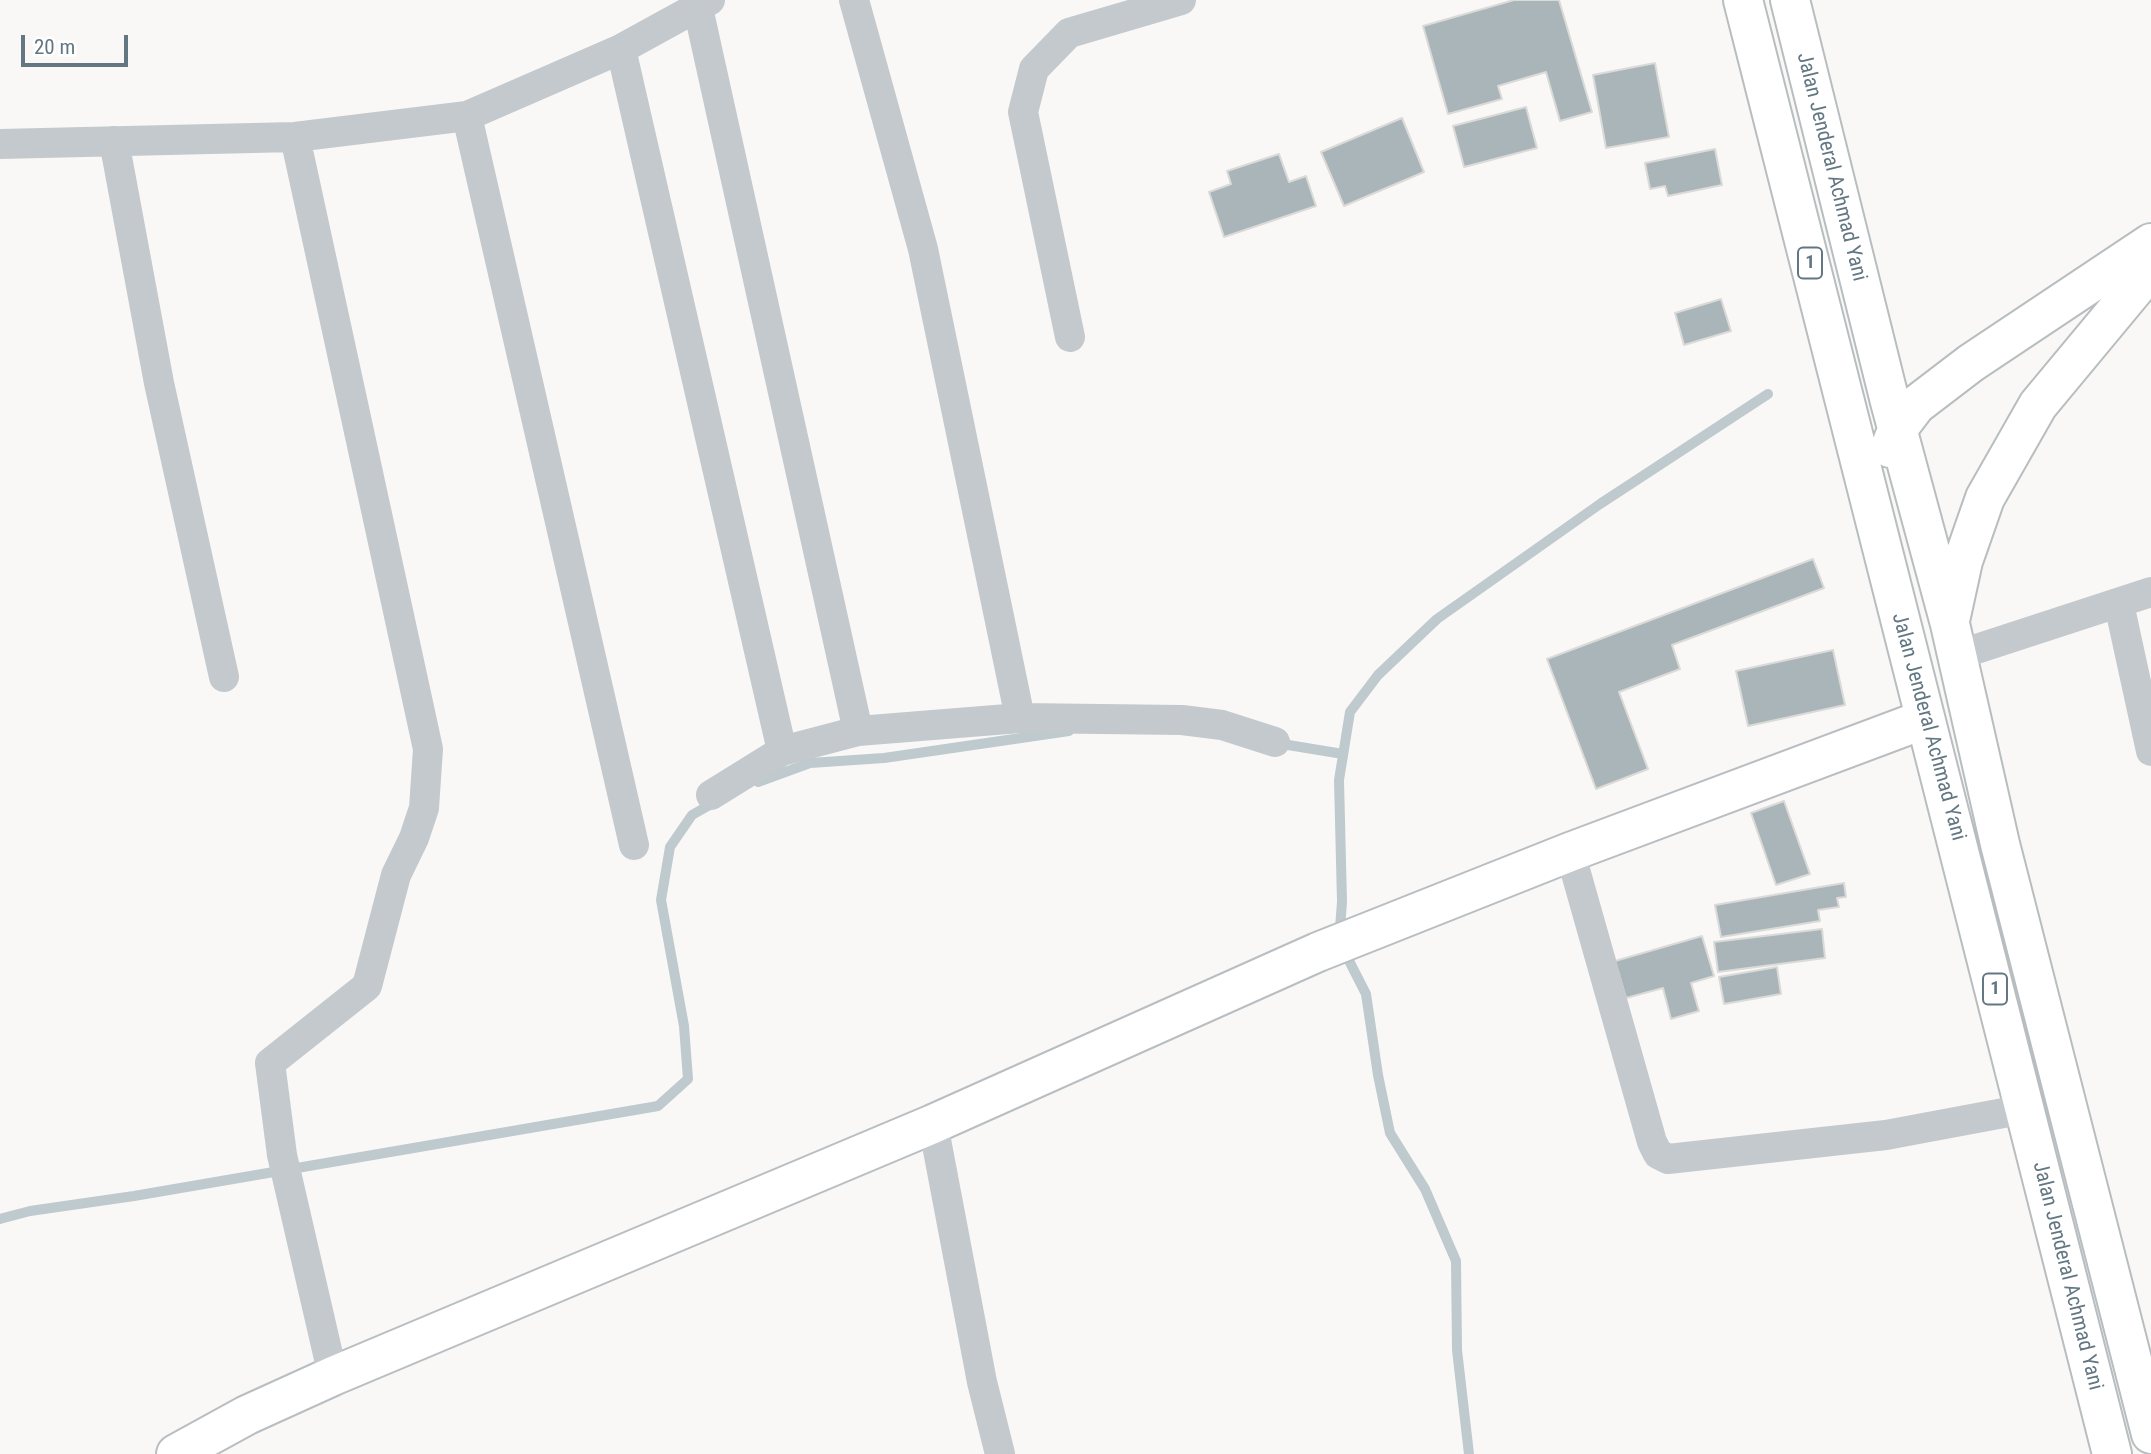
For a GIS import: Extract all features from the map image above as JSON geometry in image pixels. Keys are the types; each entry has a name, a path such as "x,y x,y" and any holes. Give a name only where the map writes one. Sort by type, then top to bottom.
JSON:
{"main road":[{"name":"Jalan Jenderal Achmad Yani","path":"1742,0 2112,1454"},
{"name":"Jalan Jenderal Achmad Yani","path":"1790,0 1897,430 1953,640 2000,844 2151,1434"},
{"path":"1877,526 1882,468 1897,430 1916,405 1971,363 2151,243"},
{"path":"1953,640 1963,561 1985,498 2038,405 2151,269"},
{"path":"176,1454 247,1415 333,1376 933,1124 1318,952 1570,852 1925,719"}],"street":[{"path":"854,0 923,249 1020,718"},
{"path":"1070,337 1023,112 1034,69 1069,33 1181,0"},
{"path":"0,144 295,137 467,116 621,49 704,4 858,731"},
{"path":"621,49 782,751"},
{"path":"467,116 634,845"},
{"path":"295,137 428,749 428,781 424,808 414,838 396,875 367,986 270,1063 282,1155 333,1376"},
{"path":"114,141 159,383 224,677"},
{"path":"1953,640 2119,604 2151,592"},
{"path":"2119,604 2151,751"},
{"path":"711,795 782,751 858,731 1020,718 1182,720 1222,725 1275,742"},
{"path":"1570,852 1652,1142 1658,1154 1668,1159 1886,1135 2025,1109"},
{"path":"933,1124 977,1356 1000,1454"}],"building":[{"path":"1514,0 1559,0 1592,112 1560,121 1546,72 1498,86 1502,99 1448,114 1423,26"},
{"path":"1655,63 1669,137 1606,148 1593,75"},
{"path":"1526,107 1537,148 1464,167 1453,126"},
{"path":"1402,118 1424,172 1344,206 1321,152"},
{"path":"1715,149 1722,185 1668,196 1665,186 1650,189 1645,163"},
{"path":"1279,154 1289,182 1306,176 1316,206 1224,237 1209,192 1231,184 1227,171"},
{"path":"1721,299 1731,331 1684,345 1675,313"},
{"path":"1813,559 1824,588 1672,645 1680,669 1619,692 1648,769 1596,789 1547,659"},
{"path":"1833,650 1845,705 1748,726 1736,671"},
{"path":"1784,801 1810,874 1776,885 1751,813"},
{"path":"1844,883 1846,897 1837,898 1839,907 1818,910 1820,921 1721,937 1715,905"},
{"path":"1822,929 1825,958 1718,972 1714,942"},
{"path":"1702,936 1714,976 1691,983 1699,1011 1671,1019 1663,988 1626,998 1615,961"},
{"path":"1777,967 1781,994 1724,1004 1719,977"}],"waterway":[{"path":"1469,1454 1457,1350 1456,1261 1425,1189 1390,1133 1366,994 1339,941 1342,902 1339,780 1350,712 1378,675 1437,619 1600,504 1768,394"},
{"path":"758,782 810,763 884,758 1069,731"},
{"path":"1276,743 1343,754"},
{"path":"0,1219 30,1211 134,1196 658,1106 688,1079 684,1026 661,900 670,847 692,815 715,802"}]}
